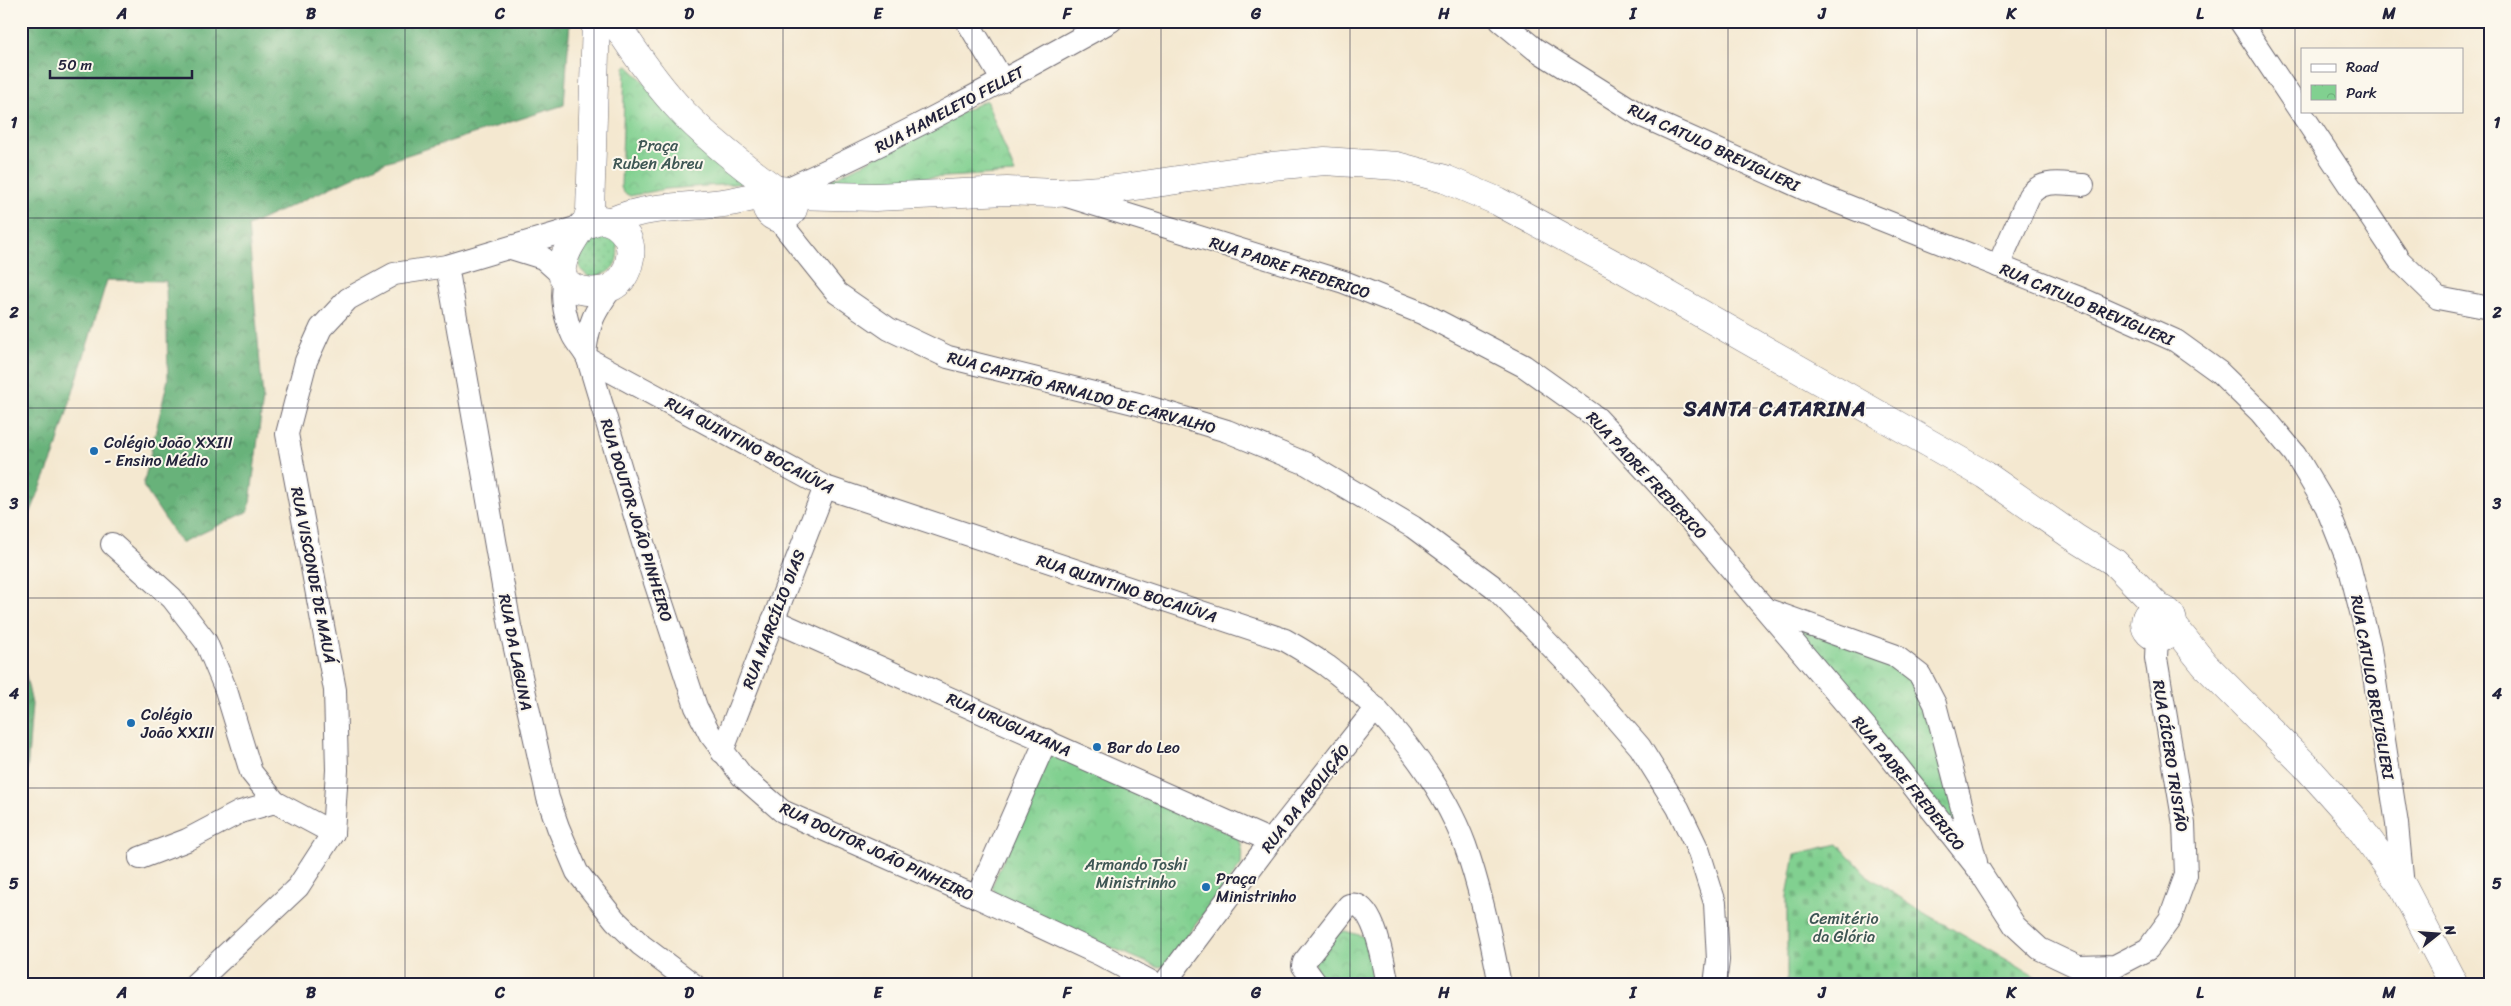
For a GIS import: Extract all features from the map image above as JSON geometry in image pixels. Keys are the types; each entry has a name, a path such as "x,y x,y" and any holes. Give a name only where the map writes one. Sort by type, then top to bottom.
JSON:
{"main road":[{"path":"596,21 590,211 597,222 624,232 630,242 630,260 622,278 612,287 587,291 574,288 563,278 565,256 597,222 614,49 610,21"},
{"path":"614,21 674,104 780,201 844,195 875,197 1007,192 1056,193 1116,189 1272,166 1325,161 1397,166 1445,180 1498,201 1665,293 1985,475 2074,537 2159,625 2205,665 2354,820 2403,887 2454,985"},
{"name":"RUA VISCONDE DE MAUÁ","path":"597,222 626,214 672,207 780,201"},
{"path":"630,242 653,218 672,207"}],"street":[{"path":"967,21 1003,81"},
{"name":"RUA HAMELETO FELLET","path":"780,201 834,168 1003,81 1111,21"},
{"name":"RUA CATULO BREVIGLIERI","path":"1501,21 1535,49 1640,115 1750,166 2082,299 2176,341 2219,372 2261,413 2295,454 2326,506 2348,561 2366,630 2397,824 2403,887"},
{"path":"2240,21 2400,260 2438,298 2490,308"},
{"path":"1998,266 2029,196 2035,188 2046,183 2083,185"},
{"name":"RUA PADRE FREDERICO","path":"1056,193 1344,282 1422,313 1524,366 1597,418 1664,490 1766,609 1880,744 1979,870"},
{"name":"RUA CAPITÃO ARNALDO DE CARVALHO","path":"780,201 792,240 837,293 889,329 948,357 1138,404 1227,431 1307,464 1414,527 1494,587 1571,667 1640,747 1678,808 1699,852 1715,903 1718,960 1715,985"},
{"name":"RUA VISCONDE DE MAUÁ","path":"194,985 298,887 333,833 337,770 335,690 287,434 306,361 321,328 348,300 394,274 447,266 597,222"},
{"path":"511,248 543,258 563,278"},
{"name":"RUA DA LAGUNA","path":"447,266 510,626 548,798 558,828 577,872 615,920 641,945 692,984"},
{"name":"RUA DOUTOR JOÃO PINHEIRO","path":"563,278 564,304 573,337 586,356 696,707 722,752 742,776 782,812 977,897 1157,985"},
{"name":"RUA DOUTOR JOÃO PINHEIRO","path":"586,356 588,328 593,314 612,287"},
{"name":"RUA QUINTINO BOCAIÚVA","path":"586,356 825,486 1285,640 1327,666 1376,708 1431,777 1464,843 1486,914 1500,985"},
{"name":"RUA MARCÍLIO DIAS","path":"722,752 825,486"},
{"path":"112,544 172,598 206,642 226,690 251,772 275,802 333,833"},
{"path":"1766,609 1894,655 1920,675 1936,704 1979,870"},
{"name":"RUA URUGUAIANA","path":"773,620 1271,841"},
{"name":"RUA CÍCERO TRISTÃO","path":"1979,870 2015,926 2040,949 2078,967 2115,966 2148,949 2170,919 2186,875 2184,824 2156,658 2159,625"},
{"name":"RUA DA ABOLIÇÃO","path":"1162,985 1271,841 1376,708"},
{"path":"977,897 1046,740"},
{"path":"140,858 187,840 240,812 275,802"},
{"path":"1317,985 1303,966 1349,904 1360,905 1365,910 1376,931 1384,980"}],"green space":[{"path":"21,21 570,21 564,105 385,162 248,226 263,398 249,511 181,543 143,486 168,379 166,281 107,280 54,455 21,536"},
{"name":"Praça Ruben Abreu","path":"628,66 748,183 665,189 630,196 623,192 621,187 625,67"},
{"path":"986,100 1015,173 823,184"},
{"path":"600,231 616,237 617,259 611,270 598,276 589,277 581,270 581,253 590,238"},
{"path":"1789,623 1891,660 1914,680 1928,705 1964,841"},
{"path":"21,654 32,704 21,858"},
{"name":"Armando Toshi Ministrinho","path":"1049,753 1238,837 1242,847 1241,865 1164,966 1157,967 997,898 992,886"},
{"name":"Cemitério da Glória","path":"1838,844 1865,874 1919,910 2050,985 1787,985 1787,896 1795,854"},
{"path":"1345,931 1366,937 1374,944 1377,985 1319,985 1314,958 1334,934"}],"place":[{"name":"Colégio João XXIII - Ensino Médio","path":"94,451"},
{"name":"Colégio João XXIII","path":"131,723"},
{"name":"Bar do Leo","path":"1097,747"},
{"name":"Praça Ministrinho","path":"1206,887"}],"district":[{"name":"SANTA CATARINA","path":"1775,409"}]}
